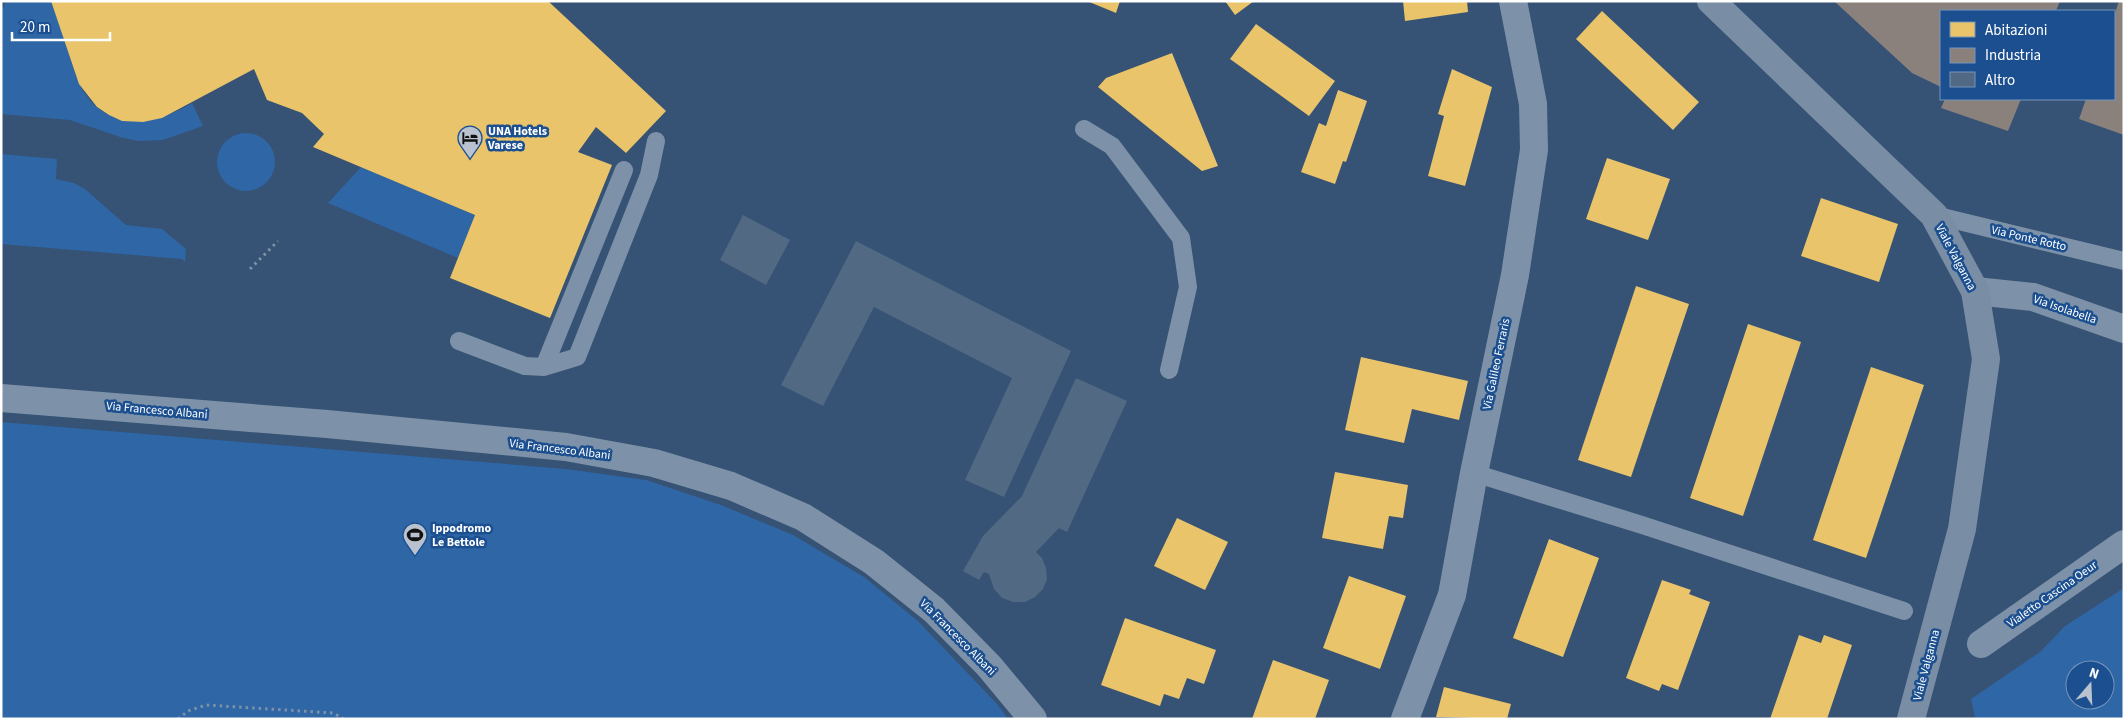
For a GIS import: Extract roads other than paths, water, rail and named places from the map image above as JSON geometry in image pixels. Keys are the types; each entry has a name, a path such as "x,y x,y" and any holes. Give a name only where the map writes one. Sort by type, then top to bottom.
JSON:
{"main road":[{"name":"Viale Valganna","path":"1711,1 1934,215 1975,291 1986,359 1962,529 1911,719"}],"street":[{"name":"Via Galileo Ferraris","path":"1405,719 1452,595 1474,473 1515,275 1534,150 1533,104 1513,1"},
{"name":"Via Isolabella","path":"1975,291 2033,297 2124,330"},
{"name":"Via Francesco Albani","path":"1,398 328,424 566,447 654,463 731,486 803,517 874,562 934,610 989,666 1033,719"},
{"name":"Vialetto Cascina Oeur","path":"1981,644 2124,544"}],"lane":[{"path":"1084,129 1112,146 1180,238 1188,287 1170,370"},
{"path":"459,341 518,363 544,367 577,357 649,175 656,140"},
{"path":"544,367 624,170"},
{"name":"Via Ponte Rotto","path":"1934,215 2124,261"},
{"path":"1474,473 1642,525 1904,611"}],"place":[{"name":"UNA Hotels Varese","path":"470,159"},
{"name":"Ippodromo Le Bettole","path":"415,556"}]}
